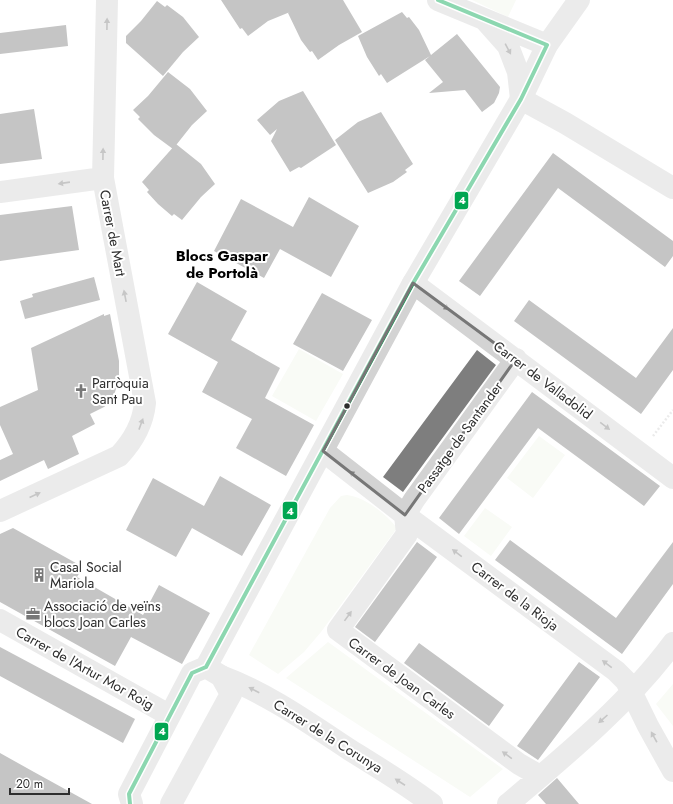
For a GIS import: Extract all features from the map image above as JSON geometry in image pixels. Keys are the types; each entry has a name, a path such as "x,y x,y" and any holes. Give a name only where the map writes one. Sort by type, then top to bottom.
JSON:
{"street":[{"name":"Carrer de Mart","path":"0,511 119,456 130,444 144,415 144,402 103,178 107,0"},
{"path":"438,0 547,45"},
{"path":"214,671 323,451 413,283 521,99 547,45 579,0"},
{"path":"484,19 508,46 518,72 521,99"},
{"path":"521,99 565,123 673,188"},
{"path":"0,192 103,178"},
{"name":"Carrer de Valladolid","path":"413,283 673,478"},
{"name":"Passatge de Santander","path":"405,515 516,359"},
{"name":"Carrer de la Rioja","path":"323,451 405,515 616,671 626,681 648,726 673,771"},
{"name":"Carrer de Joan Carles","path":"405,515 407,534 339,631 519,764 540,776"},
{"name":"Carrer de l'Artur Mor Roig","path":"0,620 169,715"},
{"path":"508,804 632,693 652,671 673,643"},
{"path":"131,803 129,794 169,715 192,674 214,671"},
{"path":"170,804 231,694 214,671"},
{"name":"Carrer de la Corunya","path":"214,671 263,695 329,736 432,804"}],"path":[{"path":"641,453 673,410"}],"highlighted area":[{"path":"413,283 516,359 405,515 323,451"}],"shaded area":[{"path":"472,0 516,0 508,17"},
{"path":"299,349 343,374 316,421 272,396"},
{"path":"539,436 565,455 533,498 507,478"},
{"path":"347,495 361,499 375,507 397,528 321,632 304,652 278,674 249,655 330,508 341,496"},
{"path":"485,508 512,527 491,556 464,536"},
{"path":"328,642 503,769 470,797 286,678"},
{"path":"673,684 673,726 656,704"}],"building":[{"path":"221,0 343,0 362,32 339,45 318,60 312,51 310,52 301,40 288,13 290,12 268,21 248,36 242,28 240,29"},
{"path":"157,1 165,7 167,5 183,17 199,37 183,52 163,76 126,43 126,36 141,21"},
{"path":"402,12 407,18 409,17 419,30 431,55 457,34 500,87 494,103 482,112 465,90 429,93 443,82 425,60 430,56 387,83 381,74 379,76 367,57 358,36"},
{"path":"66,25 68,46 0,54 0,33"},
{"path":"168,72 190,89 207,111 192,125 173,149 154,135 138,119 140,117 133,110 148,96"},
{"path":"303,91 336,145 301,168 299,167 290,172 271,141 277,129 270,135 257,120 279,101"},
{"path":"34,109 42,159 0,164 0,114"},
{"path":"381,112 413,164 405,170 407,172 393,182 368,193 335,140 358,122"},
{"path":"176,144 201,164 215,184 201,197 182,220 174,214 172,216 158,204 147,192 149,190 142,182"},
{"path":"553,153 673,241 673,256 665,267 558,188 480,296 459,281"},
{"path":"309,197 359,226 331,277 280,249 264,278 214,251 241,199 293,227"},
{"path":"72,206 79,250 0,261 0,215"},
{"path":"94,277 100,300 25,319 20,301 33,297 32,294"},
{"path":"197,282 247,311 231,340 280,368 265,398 314,425 286,476 236,448 252,419 202,392 218,362 168,334"},
{"path":"322,293 372,320 343,371 293,344"},
{"path":"529,300 636,378 673,328 673,370 641,414 514,321"},
{"name":"Parròquia Sant Pau","path":"104,314 104,316 110,314 119,361 119,379 110,402 104,407 90,414 95,424 72,436 79,454 48,469 44,460 0,481 0,460 13,454 0,425 0,407 38,390 31,348"},
{"path":"477,350 496,365 403,492 383,477"},
{"path":"532,392 660,486 644,506 538,428 459,534 439,518"},
{"path":"220,476 271,505 242,556 192,528 176,557 126,530 153,478 204,506"},
{"path":"13,528 83,567 77,577 143,615 159,585 210,613 182,664 131,637 115,666 0,602 0,534"},
{"path":"510,540 616,618 673,542 673,584 622,654 495,560"},
{"path":"417,542 437,557 375,642 355,627"},
{"path":"419,643 504,705 489,726 404,663"},
{"path":"0,647 135,719 123,743 0,676"},
{"path":"579,662 600,677 538,760 517,746"},
{"path":"0,753 34,772 92,804 0,804"},
{"path":"557,778 579,804 546,804 538,795"}],"transit line":[{"name":"4","path":"438,0 547,45"},
{"name":"4","path":"206,667 412,285 521,99 547,45"},
{"name":"4","path":"130,804 129,794 192,673 206,667"}],"place":[{"name":"Parròquia Sant Pau","path":"81,391"},
{"name":"Casal Social Mariola","path":"39,575"},
{"name":"Associació de veïns blocs Joan Carles","path":"33,614"}],"district":[{"name":"Blocs Gaspar de Portolà","path":"222,264"}]}
